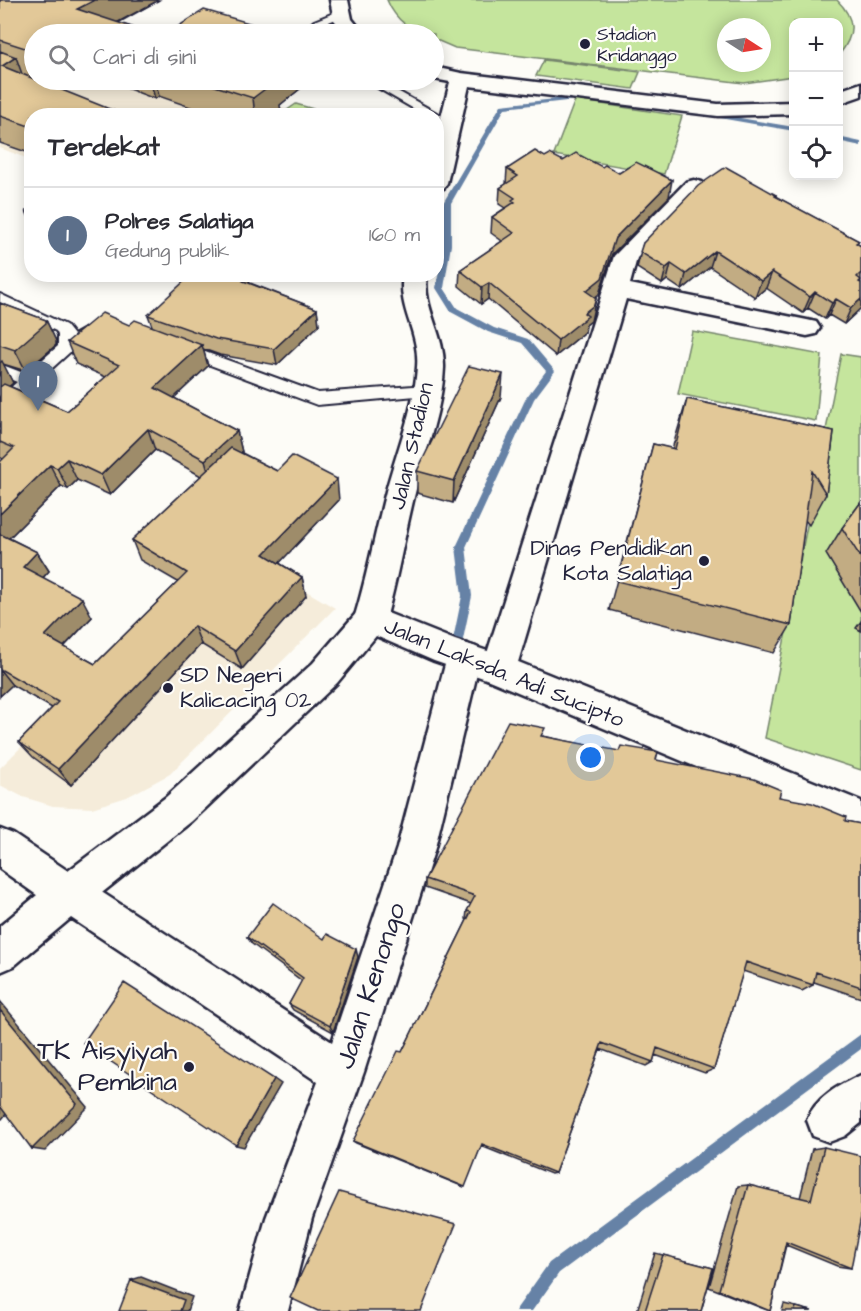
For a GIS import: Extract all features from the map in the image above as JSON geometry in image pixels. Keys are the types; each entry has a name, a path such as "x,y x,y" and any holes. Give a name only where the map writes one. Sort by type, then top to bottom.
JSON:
{"street":[{"path":"340,6 343,20 346,24"},
{"path":"444,75 718,110 789,108"},
{"path":"444,112 461,79"},
{"path":"843,96 861,89"},
{"name":"Jalan Kenongo","path":"264,1311 289,1218 335,1068 417,848 468,658 610,311 626,256 694,187"},
{"name":"Jalan Stadion","path":"370,619 427,390 431,353 424,321 412,300 414,282"},
{"path":"615,289 807,328"},
{"name":"Jalan Laksda. Adi Sucipto","path":"0,952 69,894 179,809 325,673 370,619 861,819"},
{"path":"0,847 335,1068"}],"lane":[{"path":"318,24 340,6"},
{"path":"389,90 422,108"},
{"path":"0,299 61,328 66,335 65,348"},
{"path":"0,406 65,348 94,327 107,326"},
{"path":"172,345 317,399 427,390"},
{"path":"0,369 28,381"}],"shaded area":[{"path":"0,10 24,27 24,90 229,90 282,108 24,108 24,157 0,148"},
{"name":"SD Negeri Kalicacing 02","path":"226,544 335,608 170,774 127,797 92,808 53,806 23,797 0,785 0,768"}],"green space":[{"name":"Stadion Kridanggo","path":"387,0 837,0 848,14 851,27 848,41 843,49 843,18 789,18 789,77 744,83 455,48 444,43 444,24 405,24"},
{"path":"544,60 640,72 633,89 536,76"},
{"path":"575,100 682,116 664,174 554,155"},
{"path":"296,104 310,108 290,108"},
{"path":"692,331 822,355 816,421 678,394"},
{"path":"841,354 861,357 861,770 765,738"}],"building":[{"path":"0,0 95,0 77,9 123,24 24,24 24,48 0,40"},
{"path":"204,10 252,24 182,24"},
{"path":"0,51 16,57 2,66 24,75 24,90 62,90 107,108 24,108 24,124 0,116"},
{"path":"228,90 264,90 253,98"},
{"path":"535,151 545,157 550,154 563,161 576,153 619,173 636,162 672,180 615,238 602,278 586,291 596,298 594,305 584,313 588,316 558,340 489,283 482,287 460,270 514,233 492,217 515,202 512,200 515,198 500,188 518,176 507,169"},
{"path":"726,167 859,241 856,243 861,246 861,273 857,277 861,280 859,282 861,283 861,299 851,308 836,299 832,303 815,292 810,297 772,272 761,281 715,251 686,274 671,264 666,268 640,252 643,243 698,186"},
{"path":"183,282 246,282 317,309 274,349 216,339 148,315"},
{"path":"0,303 46,320 46,323 15,350 0,345"},
{"path":"102,313 129,325 135,320 202,345 155,388 237,431 205,460 148,429 101,475 67,459 57,468 50,465 0,514 0,462 14,448 0,442 0,387 4,384 67,411 119,365 67,342"},
{"path":"469,366 503,374 454,481 417,471"},
{"path":"687,399 834,431 826,494 812,471 791,625 617,581 653,444 675,449"},
{"path":"231,448 277,471 292,456 337,479 264,554 302,577 235,651 194,626 58,769 19,742 58,702 0,669 0,534 37,552 23,567 82,598 45,636 95,664 187,573 132,540"},
{"path":"861,502 861,558 842,528"},
{"path":"508,721 545,728 541,736 619,751 621,746 658,752 656,760 754,779 781,790 779,797 812,803 846,817 845,821 861,824 861,987 816,972 813,985 746,962 714,1069 657,1048 653,1062 602,1043 555,1173 482,1144 465,1187 353,1141 398,1051 402,1052 471,912 467,911 475,896 425,879"},
{"path":"273,903 324,939 327,934 356,949 330,1026 289,1004 303,978 247,937"},
{"name":"TK Aisyiyah Pembina","path":"124,983 274,1079 236,1145 83,1043"},
{"path":"0,1010 77,1104 32,1149 0,1106"},
{"path":"824,1147 861,1156 861,1217 851,1268 786,1242 770,1311 719,1290 748,1185 811,1200"},
{"path":"339,1192 456,1224 421,1311 318,1311 290,1298"},
{"path":"663,1255 713,1268 701,1311 645,1311"},
{"path":"131,1280 184,1300 180,1311 119,1311"},
{"path":"796,1307 811,1311 795,1311"}],"waterway":[{"path":"444,263 447,245 447,203 503,106 582,98"},
{"path":"693,112 789,128"},
{"path":"843,140 861,144"},
{"path":"441,282 440,288 454,310 491,330 525,341 551,371 530,398 461,547 467,596 455,654"},
{"path":"523,1311 554,1268 861,1041"}],"place":[{"name":"Stadion Kridanggo","path":"585,44"},
{"name":"Polres Salatiga","path":"38,411"},
{"name":"Dinas Pendidikan Kota Salatiga","path":"704,561"},
{"name":"SD Negeri Kalicacing 02","path":"168,688"},
{"name":"TK Aisyiyah Pembina","path":"189,1067"}]}
